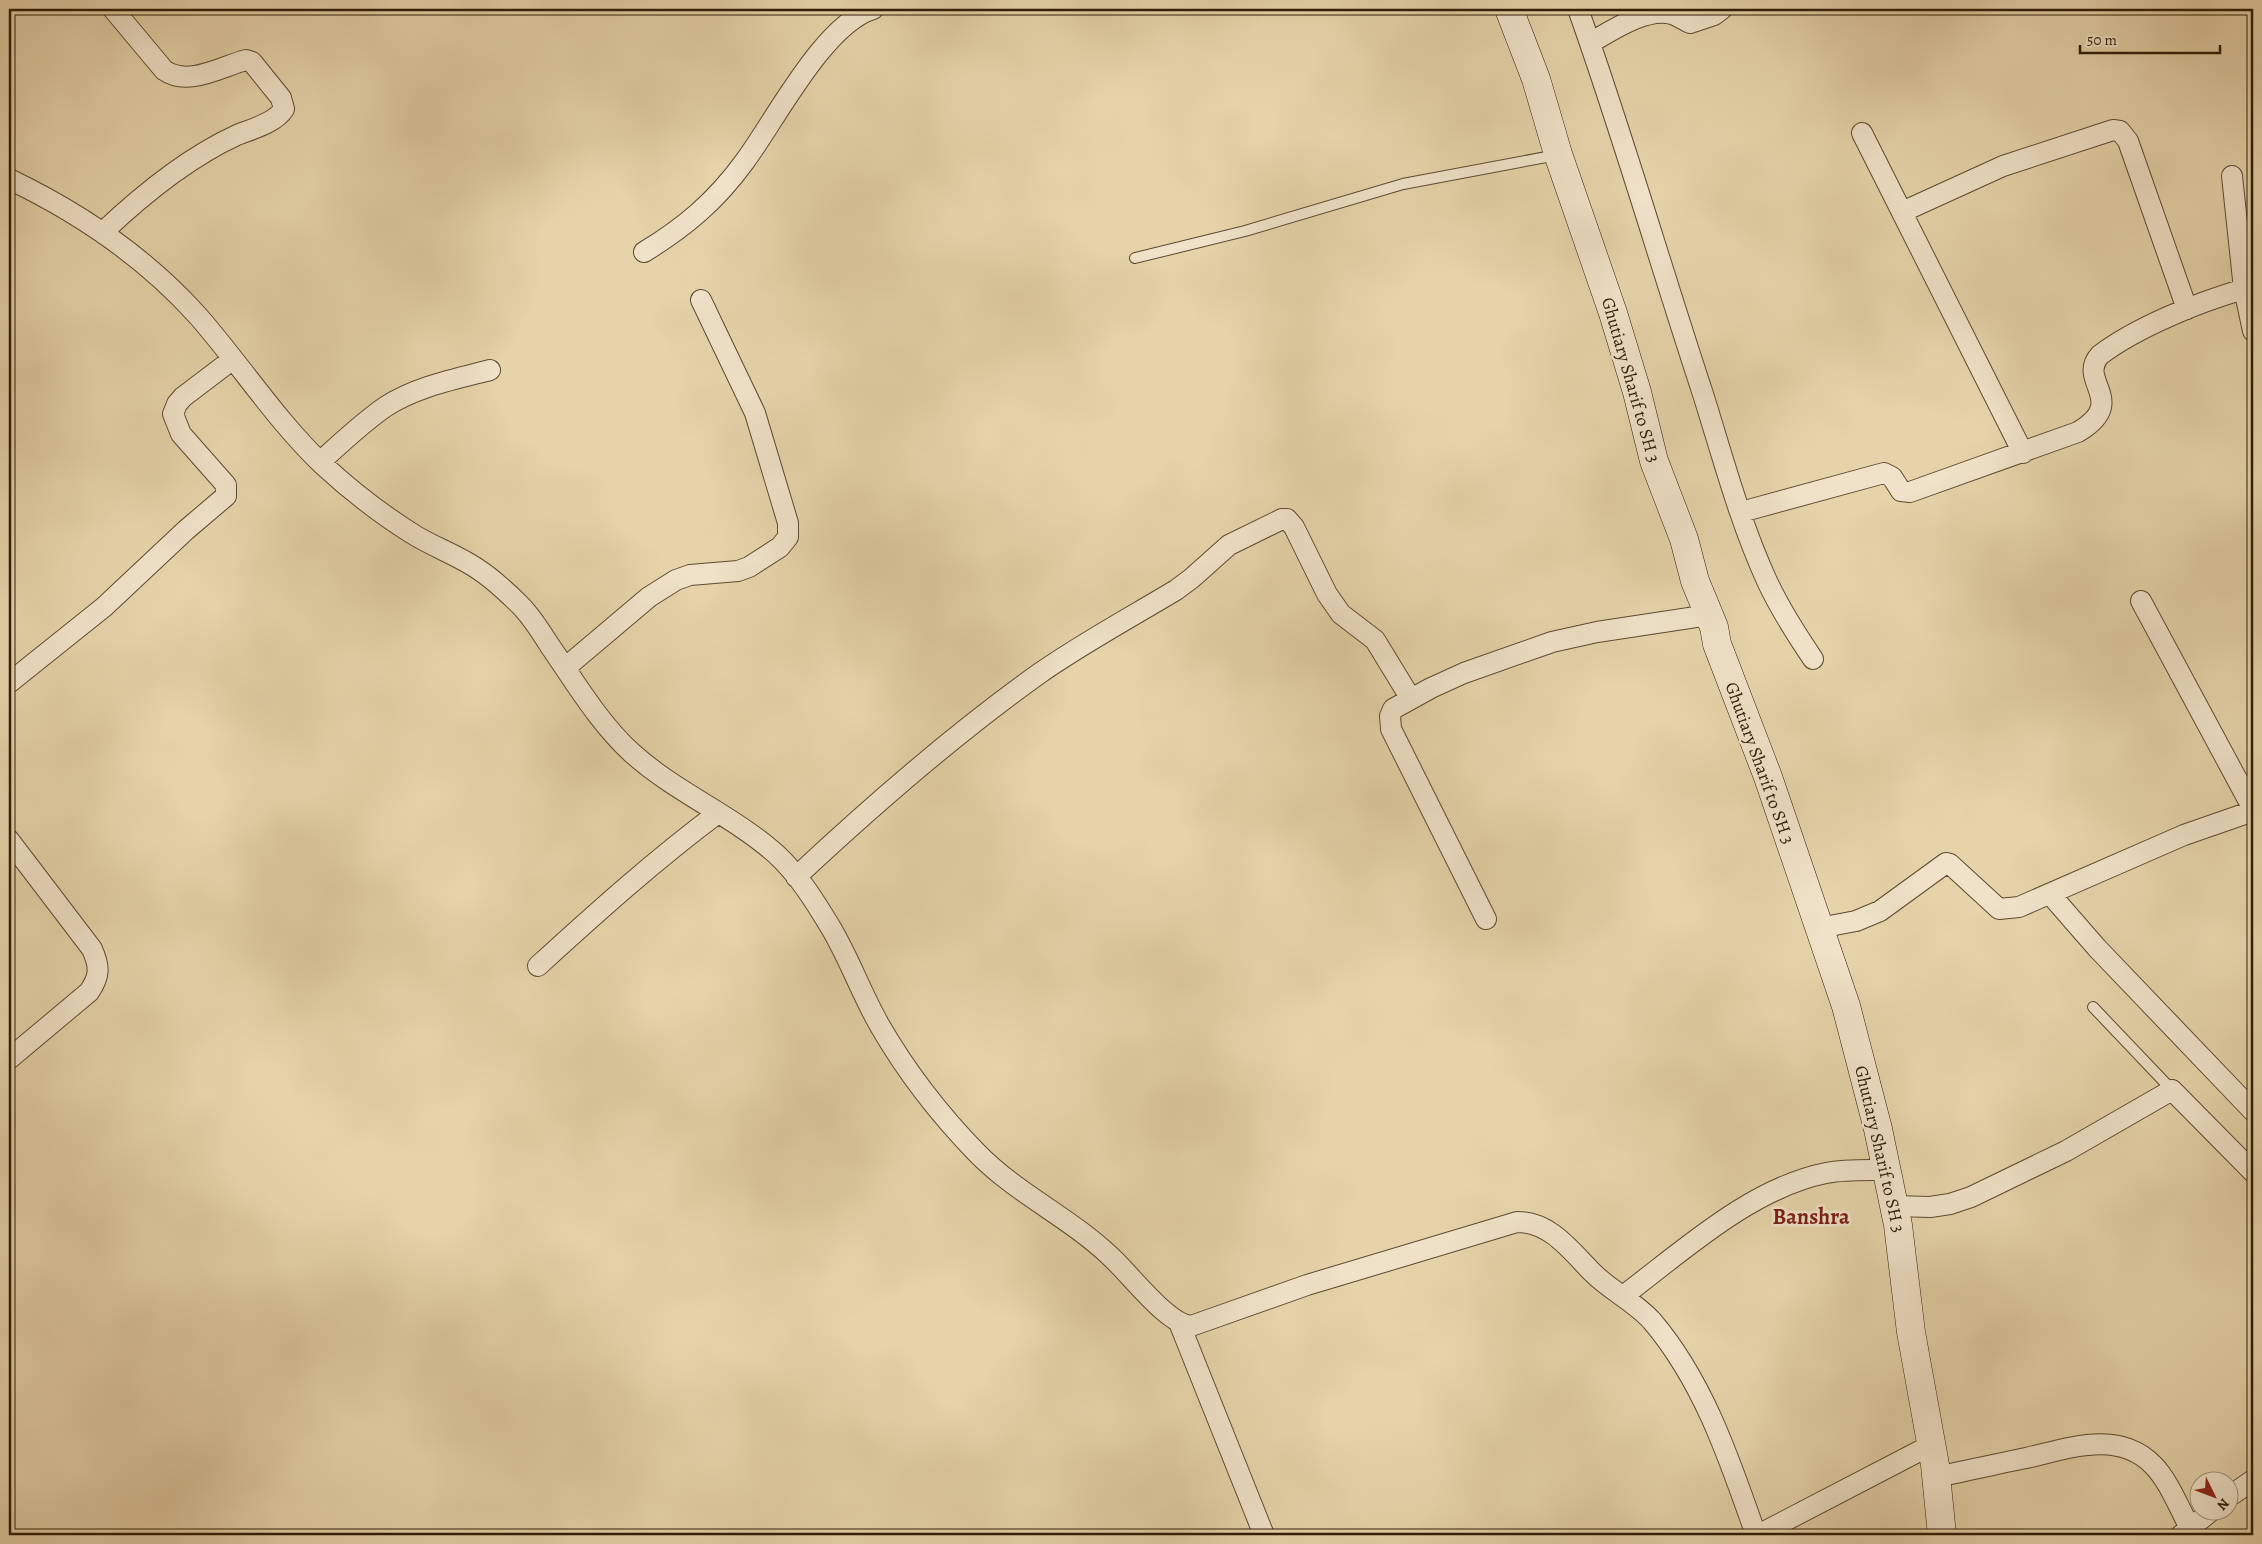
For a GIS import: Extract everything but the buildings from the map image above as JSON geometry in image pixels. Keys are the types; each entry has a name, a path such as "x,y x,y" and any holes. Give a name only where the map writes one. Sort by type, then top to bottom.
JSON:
{"main road":[{"name":"Ghutiary Sharif to SH 3","path":"1508,9 1536,79 1558,154 1613,314 1637,392 1654,461 1684,538 1695,581 1714,626 1717,644 1768,778 1846,1006 1894,1206 1911,1332 1936,1477 1942,1535"}],"street":[{"path":"103,232 133,203 186,165 225,140 277,118 284,110 282,98 252,62 246,60 187,78 171,75 164,70 114,9"},
{"path":"644,252 677,232 702,211 745,162 826,42 849,22 874,9"},
{"path":"1578,9 1618,124 1668,288 1741,512 1767,580 1788,622 1813,659"},
{"path":"1590,43 1630,20 1672,14 1690,23 1714,15 1722,9"},
{"path":"1902,212 2003,166 2113,130 2120,131 2128,141 2186,309"},
{"path":"1862,133 2023,453"},
{"path":"2232,176 2244,289 2253,331"},
{"path":"9,179 46,197 103,232 152,270 197,315 320,462 370,506 419,538 470,564 498,583 525,610 602,720 631,752 664,778 773,852 796,877 832,930 890,1041 927,1094 977,1153 1015,1187 1097,1243 1126,1270 1170,1318 1180,1325 1191,1326 1308,1285 1517,1222 1529,1222 1544,1228 1558,1238 1599,1279 1638,1307 1663,1335 1703,1398 1738,1482 1757,1535 1931,1445"},
{"path":"1741,512 1884,473 1892,477 1900,491 1910,492 2078,432 2097,419 2102,409 2102,399 2093,369 2094,362 2108,349 2186,309 2214,297 2244,289"},
{"path":"566,668 649,597 676,580 690,575 738,571 749,567 780,547 788,537 785,513 756,413 701,300"},
{"path":"9,683 104,607 186,530 226,496 226,485 180,434 174,414 177,404 183,397 233,359"},
{"path":"320,462 386,406 414,392 452,379 490,370"},
{"path":"796,877 868,808 939,748 1042,672 1176,590 1229,545 1282,519 1287,519 1294,527 1326,594 1341,614 1375,640 1411,699"},
{"path":"1818,928 1856,921 1880,910 1946,863 1950,864 1999,909 2025,905 2184,835 2253,810 2141,601"},
{"path":"1486,919 1391,728 1390,716 1393,709 1464,673 1552,642 1597,632 1709,615"},
{"path":"538,966 596,912 686,837 718,813"},
{"path":"9,840 92,949 99,970 97,981 88,992 9,1059"},
{"path":"2050,894 2097,948 2253,1111"},
{"path":"1894,1206 1950,1204 1971,1197 2066,1151 2172,1090 2253,1172"},
{"path":"1623,1296 1724,1221 1761,1198 1796,1181 1826,1173 1886,1170"},
{"path":"1180,1325 1264,1535"},
{"path":"1936,1477 2066,1447 2091,1444 2108,1445 2125,1448 2155,1466 2185,1531 2197,1522"},
{"path":"2240,1489 2253,1480"}],"lane":[{"path":"1135,258 1246,231 1403,184 1558,154"},
{"path":"2093,1007 2172,1090"}],"district":[{"name":"Banshra","path":"1811,1217"}]}
